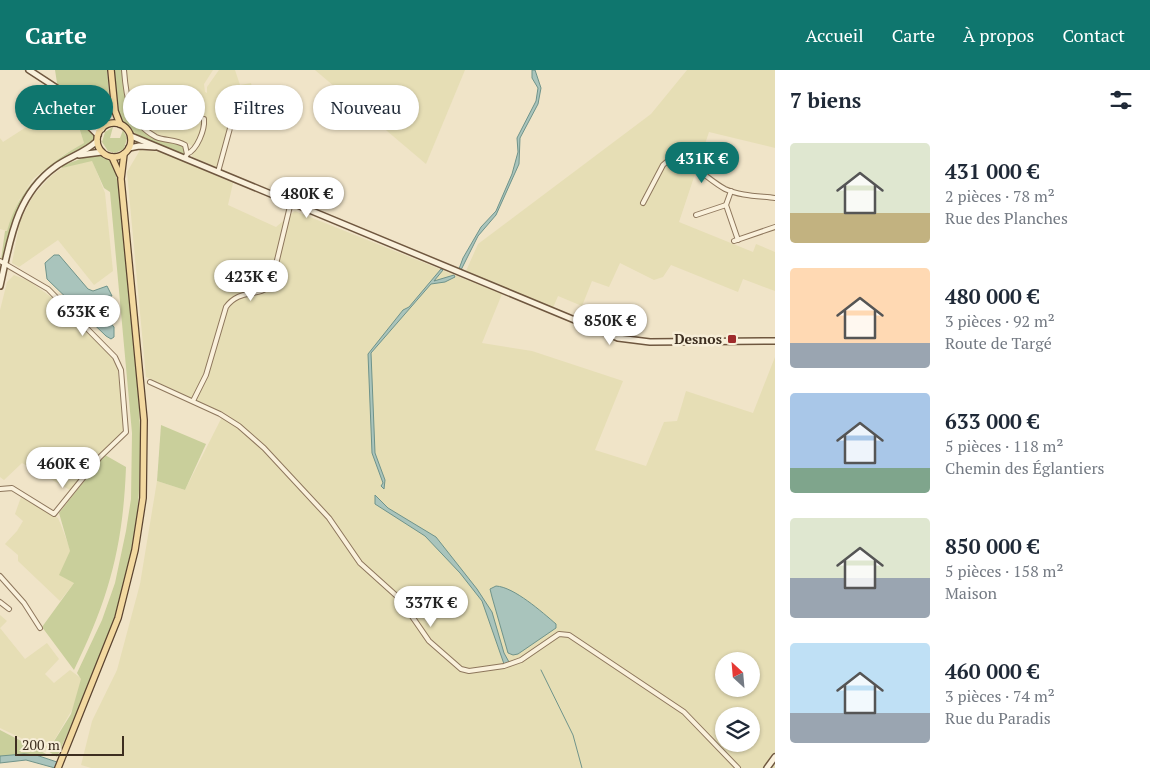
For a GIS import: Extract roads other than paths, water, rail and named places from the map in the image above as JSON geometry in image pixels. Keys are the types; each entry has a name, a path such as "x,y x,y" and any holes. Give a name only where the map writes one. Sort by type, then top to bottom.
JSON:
{"main road":[{"path":"111,70 112,85"},
{"path":"113,94 115,111 120,124 131,136 129,148 124,154 121,179"},
{"path":"113,125 120,124"},
{"path":"103,130 98,138 102,152 112,156 124,154"},
{"path":"58,768 118,618 135,550 143,498 145,451 143,405 121,179 112,156"}],"street":[{"path":"29,70 52,85"},
{"path":"124,70 127,101 132,114 144,128 156,137 182,143 186,156"},
{"path":"0,286 2,263 14,224 27,195 49,171 71,158 98,138 93,130"},
{"path":"186,156 195,147 202,130"},
{"path":"218,172 230,130"},
{"path":"131,136 186,156 218,172 625,340 650,342 775,341"},
{"path":"129,148 139,146 160,148"},
{"path":"71,158 102,152"},
{"path":"643,203 663,165 670,159 692,166 717,184 731,191 775,198"},
{"path":"731,191 726,205 736,241 775,227"},
{"path":"193,401 206,375 226,307 240,295 262,290 271,285 291,202"},
{"path":"696,216 726,205"},
{"path":"0,489 12,488 54,514 100,456 126,432 121,370 115,357 48,288 2,263"},
{"path":"150,382 193,401 239,426 264,448 324,512 360,563 400,599 429,641 461,669 469,672 504,666 521,660 560,634 569,635 684,712 738,768"},
{"path":"0,576 24,604 40,628"},
{"path":"0,602 9,609"},
{"path":"767,768 775,757"}],"water":[{"path":"532,70 535,70 541,88 538,104 520,138 519,164 496,215 478,236 461,270 459,269 463,258 481,227 496,211 512,174 518,152 517,138 536,101 538,88 532,78"},
{"path":"54,255 59,255 88,289 93,291 107,286 112,296 105,296 98,300 97,308 114,327 114,337 111,339 106,336 47,279 45,263"},
{"path":"441,269 443,270 434,281 454,275 455,277 445,282 431,284 371,353 375,453 385,480 384,489 381,486 383,483 372,453 368,354 403,310 409,307"},
{"path":"375,495 388,508 436,537 477,589 492,612 504,653 509,662 504,664 482,601 460,573 425,536 375,504"},
{"path":"496,586 503,587 528,601 556,624 556,628 518,654 508,653 490,589"},
{"path":"36,755 57,762 55,768 26,760 0,763 0,756"}],"waterway":[{"path":"541,670 573,735 582,768"}],"place":[{"name":"Desnos","path":"732,339"}]}
